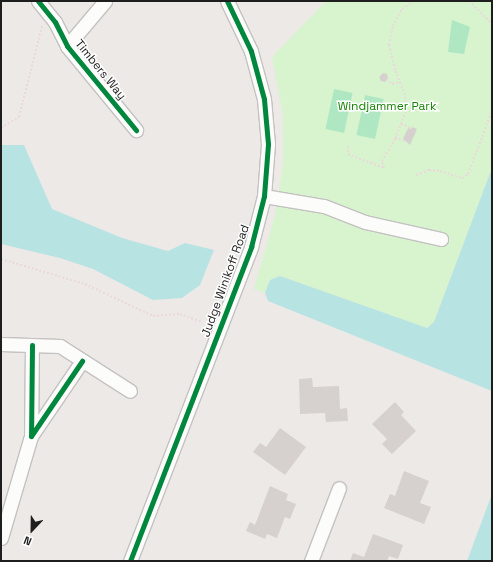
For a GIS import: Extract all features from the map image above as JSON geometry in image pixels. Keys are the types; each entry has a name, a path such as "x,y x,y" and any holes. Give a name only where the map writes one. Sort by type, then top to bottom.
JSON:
{"street":[{"path":"67,46 105,1"},
{"name":"Judge Winikoff Road","path":"130,561 250,247 264,196 268,144 264,99 250,51 227,1"},
{"name":"Timbers Way","path":"42,6 67,46 136,130"},
{"path":"264,196 324,206 365,222 441,239"},
{"path":"1,344 60,346 130,390"},
{"path":"1,538 31,436 32,345"},
{"path":"31,436 82,361"},
{"path":"311,561 339,488"}],"path":[{"path":"348,146 348,154 384,168 382,162 401,124 406,103 389,45 393,26 402,9 414,1"},
{"path":"469,1 492,24"},
{"path":"1,128 19,117 42,6"},
{"path":"387,79 392,84 401,82"},
{"path":"416,175 429,170 440,171 462,178 468,174 492,111"},
{"path":"401,124 411,128"},
{"path":"395,137 406,142"},
{"path":"1,259 85,284 153,316 180,314 202,322"}],"green space":[{"name":"Windjammer Park","path":"326,1 492,1 492,168 434,322 426,328 280,276 270,280 265,293 254,289 275,215 283,164 283,116 272,57"},
{"path":"452,20 470,27 464,54 448,52"},
{"path":"334,89 353,93 344,133 325,129"},
{"path":"365,95 384,99 375,139 356,135"}],"water":[{"path":"1,145 24,145 52,209 122,238 168,251 185,243 214,250 200,285 182,298 153,300 93,269 60,258 1,244"},
{"path":"492,168 492,391 268,301 265,293 270,280 280,276 427,328 434,322"},
{"path":"492,494 492,561 467,561"}],"building":[{"path":"383,73 387,74 388,78 385,82 381,81 379,77"},
{"path":"412,127 417,129 410,145 403,139 408,128 411,129"},
{"path":"312,378 313,387 339,386 340,409 347,408 348,421 326,422 325,413 300,414 299,379"},
{"path":"395,402 404,412 401,415 416,431 392,454 382,444 387,439 372,424"},
{"path":"280,428 306,447 285,475 253,452 260,443 266,447"},
{"path":"404,471 429,481 420,503 431,507 424,524 384,508 390,494 395,496"},
{"path":"270,486 288,494 286,500 296,504 290,519 285,517 277,538 267,534 265,539 246,531 250,522 255,525"},
{"path":"373,534 403,545 398,559 389,556 387,561 350,561 353,553 364,557"}],"cycle path":[{"path":"38,1 55,22 67,46 136,130"},
{"path":"130,561 251,247 264,196 268,144 264,99 251,51 227,1"},
{"path":"32,345 31,436 82,361"}]}
